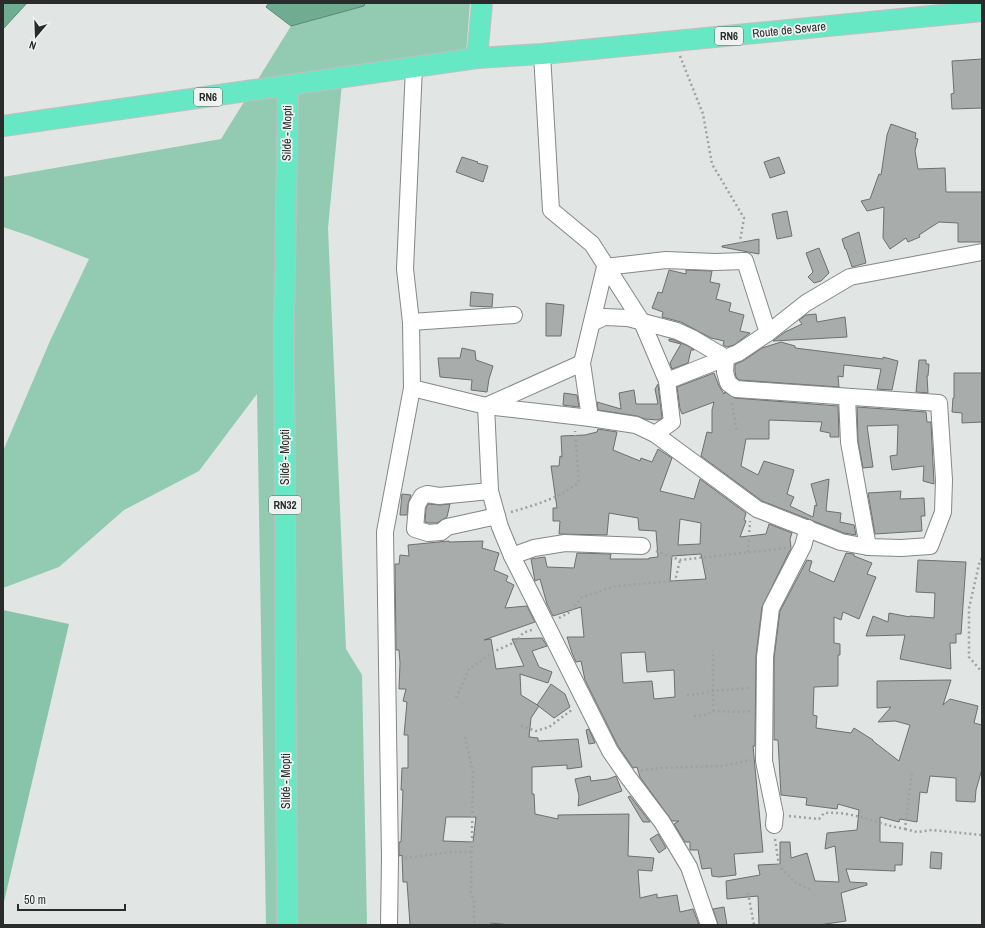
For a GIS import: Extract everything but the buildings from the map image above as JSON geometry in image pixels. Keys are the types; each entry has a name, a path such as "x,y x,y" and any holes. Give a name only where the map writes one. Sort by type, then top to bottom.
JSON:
{"main road":[{"path":"477,58 482,3"},
{"name":"Route de Sevare","path":"477,58 542,54 982,11"},
{"name":"RN6","path":"3,126 477,58"},
{"name":"Sildé - Mopti","path":"287,925 284,327 288,85"}],"street":[{"path":"542,54 551,210 592,244 605,267 642,322 667,381 672,422 655,434"},
{"path":"389,925 390,859 385,532 412,388 411,322 405,269 414,67"},
{"path":"667,381 738,353 768,333 806,303 850,277 982,252"},
{"path":"605,267 666,260 715,262 745,261 768,333"},
{"path":"582,417 582,363 605,267"},
{"path":"411,322 514,314"},
{"path":"592,324 604,317 628,318 678,331 726,358"},
{"path":"412,388 486,406 636,425 655,434 757,509 841,542 868,547 902,548 930,546 943,512 944,480 939,403 736,389 728,383 725,372 726,358"},
{"path":"486,406 582,363"},
{"path":"847,397 849,442 868,547"},
{"path":"486,406 490,491 500,527 512,556 610,750 628,777 662,822 689,867 708,925"},
{"path":"490,491 439,496 427,494 422,496 417,505 415,529 428,532 441,532 448,526 497,516"},
{"path":"774,819 764,760 765,657 771,608 803,546 808,528"},
{"path":"512,556 534,548 566,543 642,546"}],"path":[{"path":"674,41 703,114 712,164 744,218 740,242 745,261"},
{"path":"736,389 732,391 730,396 737,433"},
{"path":"497,516 544,502 569,491 580,482 582,417"},
{"path":"748,552 752,505"},
{"path":"642,546 680,560 803,546"},
{"path":"982,559 980,560 969,608 969,656 982,672"},
{"path":"456,698 469,669 496,651 516,642 523,633 546,625 570,612 582,597 617,586 675,580 680,560"},
{"path":"713,650 713,711"},
{"path":"687,694 765,687"},
{"path":"521,726 536,731 549,727 584,701"},
{"path":"694,716 707,715 713,711 741,712 765,710"},
{"path":"465,736 473,772 471,892 474,902 474,925"},
{"path":"628,777 644,770 716,766 752,760 764,760"},
{"path":"905,829 912,772"},
{"path":"810,889 797,884 779,866 774,819 819,819 824,813 839,812 858,816 891,827 917,832 932,830 982,835"},
{"path":"390,859 451,852 472,852"},
{"path":"748,893 754,925"}],"shaded area":[{"path":"3,3 27,3 3,29"},
{"path":"269,3 365,3 364,6 291,26 266,7"},
{"path":"365,3 470,3 465,66 342,83 328,228 346,649 362,675 367,925 266,925 257,394 199,471 124,510 59,567 3,588 3,451 50,341 89,259 3,227 3,177 221,139 291,26 364,6"},
{"path":"3,610 69,624 3,906"}]}
